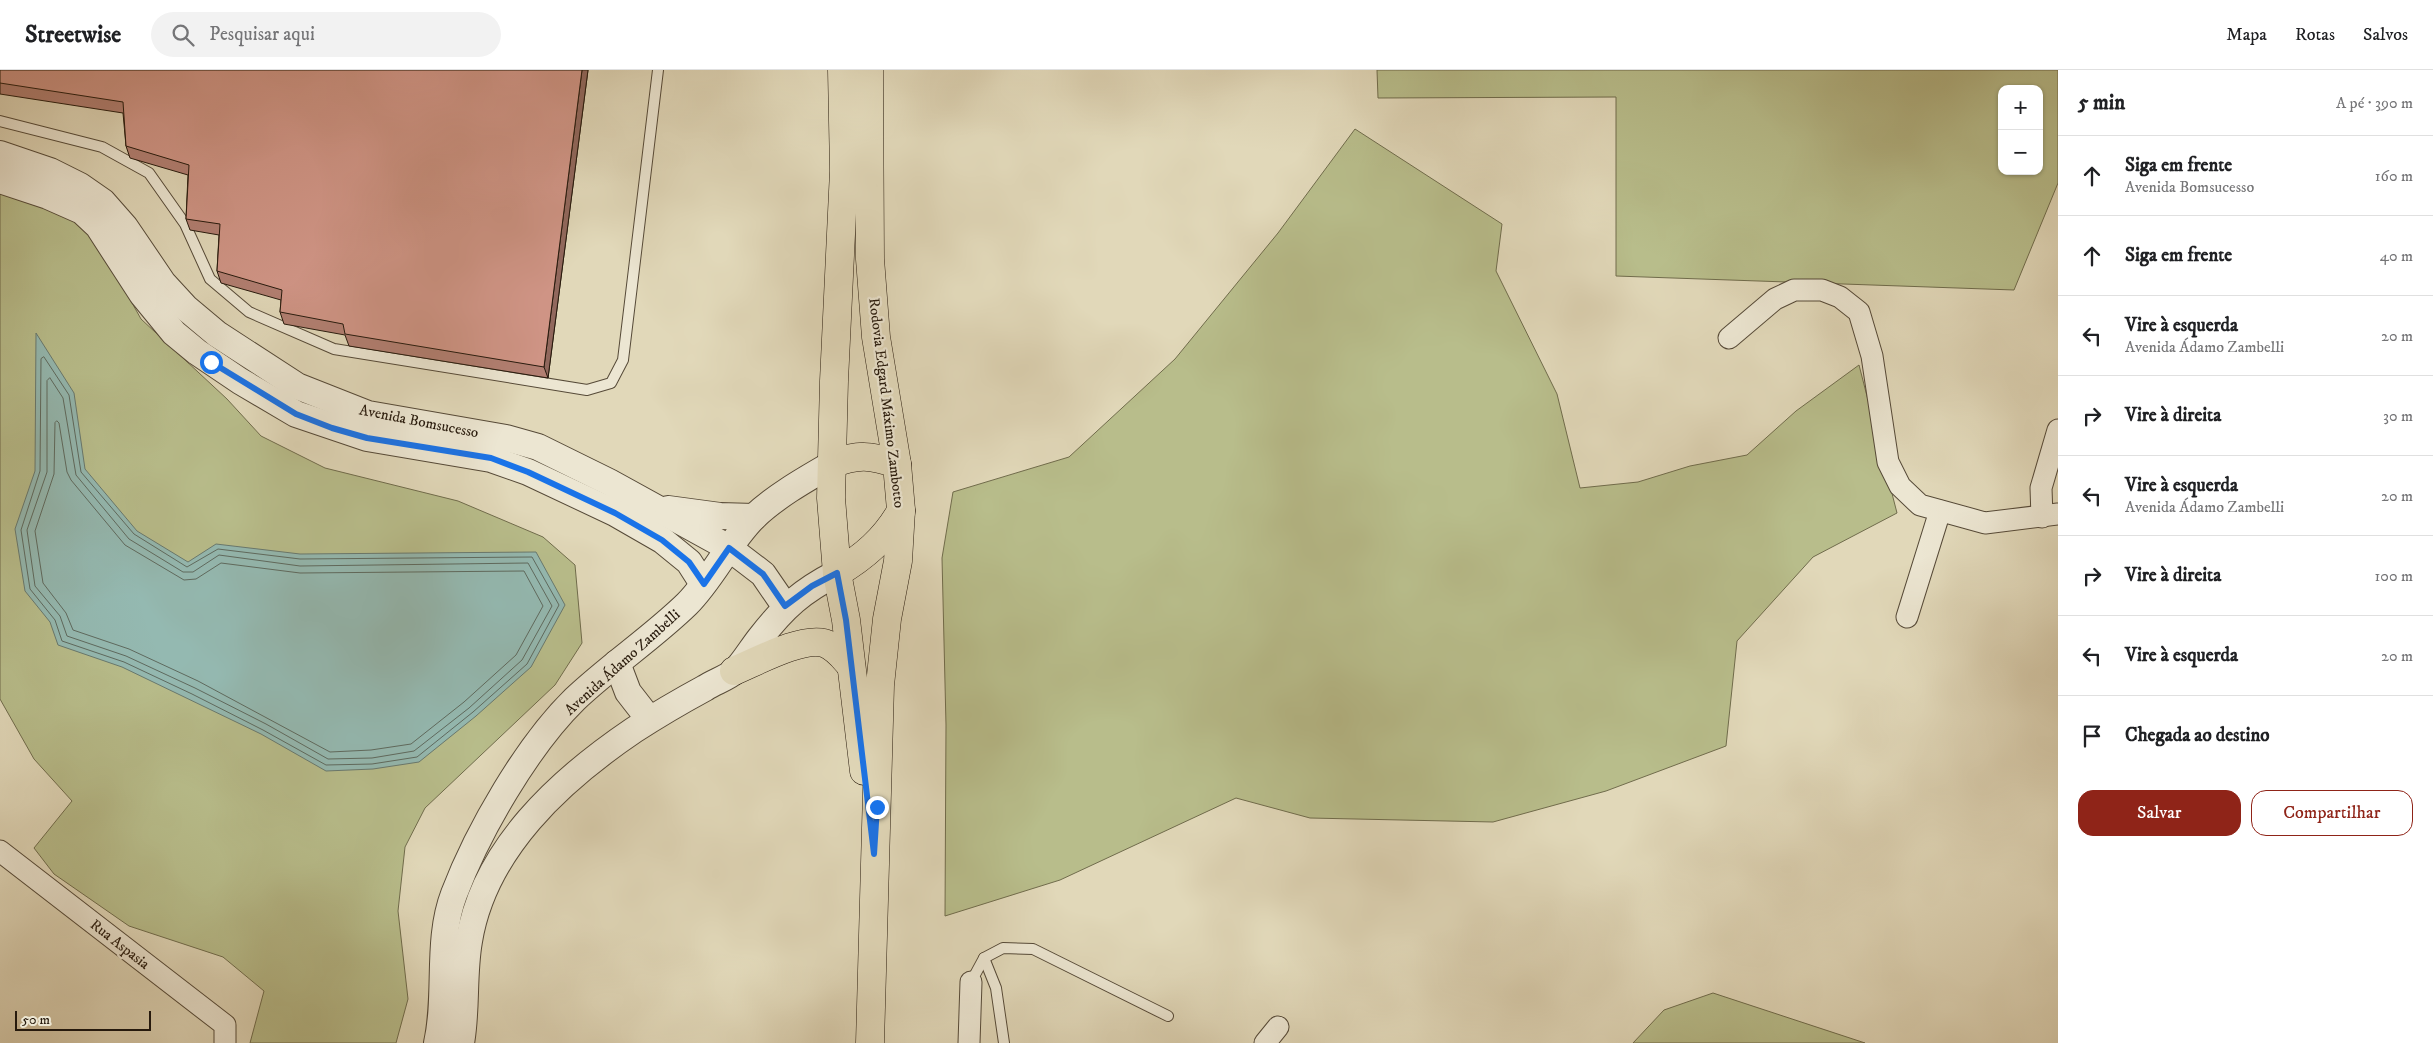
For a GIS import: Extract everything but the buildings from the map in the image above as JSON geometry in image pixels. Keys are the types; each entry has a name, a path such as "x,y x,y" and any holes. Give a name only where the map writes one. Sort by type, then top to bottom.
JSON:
{"main road":[{"name":"Rodovia Edgard Máximo Zambotto","path":"842,70 844,171 832,464 833,530 837,573 846,620 874,854"},
{"name":"Rodovia Edgard Máximo Zambotto","path":"869,70 870,259 876,337 897,464 901,510 898,561 881,662 870,1043"},
{"path":"832,464 846,459 867,456 897,464"},
{"path":"837,573 859,560 878,544 891,528 901,510"},
{"path":"734,671 783,651 815,642 825,644 836,650 851,666"}],"street":[{"name":"Avenida Bomsucesso","path":"0,154 50,171 80,186 103,202 124,227 163,283 186,308 217,334 297,386 368,414 506,438 538,447 609,482 644,503 729,548 763,574 785,606"},
{"name":"Avenida Bomsucesso","path":"0,180 48,196 82,211 98,226 142,294 174,333 196,352 296,414 367,438 491,458 528,472 615,513 679,552 689,562 704,584"},
{"path":"1729,338 1775,299 1794,290 1822,290 1840,297 1859,312 1872,356 1888,462 1900,486 1920,505 1940,511 1985,523 2050,515 2040,488 2058,430"},
{"name":"Avenida Ádamo Zambelli","path":"437,1043 443,1010 446,921 454,895 471,854 521,768 550,727 574,700 667,623 689,602 754,517 832,464"},
{"path":"644,503 698,514 754,517"},
{"path":"1907,616 1940,511"},
{"path":"461,1043 468,943 475,913 486,886 509,846 536,811 567,780 603,751 649,720 734,671 785,606 812,586 837,573"},
{"path":"617,663 628,692 649,720"},
{"name":"Rua Aspasia","path":"0,851 226,1026 225,1043"},
{"path":"969,1043 971,982"},
{"path":"1264,1043 1278,1027"}],"lane":[{"path":"0,121 102,147 149,173 185,224 210,279 249,312 334,349 587,390 611,383 623,360 658,70"},
{"path":"971,982 984,958 1003,948 1034,949 1168,1016"},
{"path":"984,958 996,988 1004,1043"}],"green space":[{"path":"1377,70 2058,70 2058,183 2014,290 1616,276 1616,97 1378,98"},
{"path":"1355,129 1502,224 1496,271 1557,394 1580,488 1638,482 1690,466 1747,455 1796,411 1859,365 1897,513 1813,557 1737,641 1726,746 1606,791 1493,822 1310,818 1236,798 1060,880 945,916 946,725 942,558 953,492 1069,457 1175,359 1278,233"},
{"path":"0,190 75,219 106,256 141,319 227,399 261,436 325,468 458,501 543,537 575,565 582,643 555,685 425,808 405,847 398,911 408,999 396,1043 250,1043 264,991 223,957 129,926 54,874 34,848 72,801 34,759 0,699"},
{"path":"1713,993 1865,1043 1633,1043 1664,1010"}],"water":[{"path":"36,333 74,393 85,469 137,531 188,562 216,544 300,554 536,552 565,605 531,667 476,716 419,762 373,769 326,771 261,734 122,667 58,645 50,622 25,591 15,529 35,471"}],"route":[{"path":"211,362 296,414 332,428 367,438 491,458 528,472 615,513 662,540 689,562 704,584 729,548 763,574 785,606 812,586 837,573 846,620 859,734 869,798 874,854 877,807"}]}
